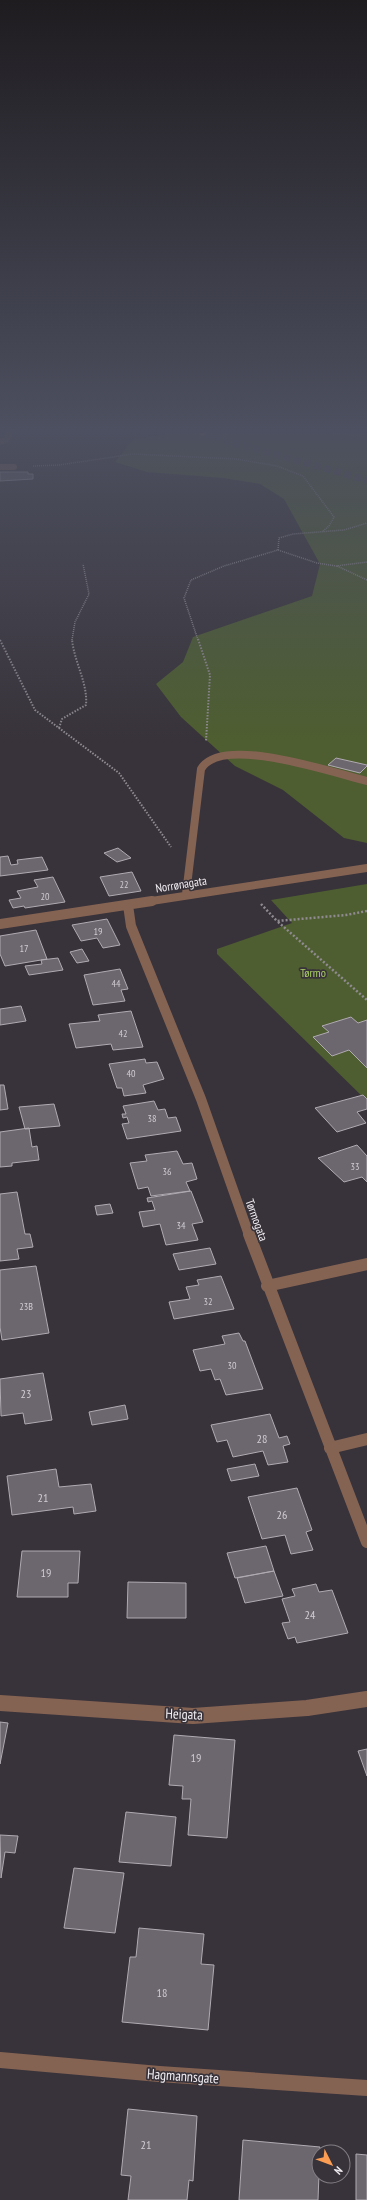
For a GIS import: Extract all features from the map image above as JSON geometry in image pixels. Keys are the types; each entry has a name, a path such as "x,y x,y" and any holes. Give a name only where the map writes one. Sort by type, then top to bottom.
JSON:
{"street":[{"path":"186,894 190,873 201,769 205,762 226,754 256,754 367,781"},
{"name":"Norrønagata","path":"0,924 128,905 186,894 367,868"},
{"name":"Tørmogata","path":"128,905 131,926 200,1099 267,1286 367,1542"},
{"path":"267,1286 367,1264"},
{"path":"330,1448 367,1439"},
{"name":"Heigata","path":"0,1704 193,1716 307,1708 367,1699"},
{"name":"Hagmannsgate","path":"0,2060 159,2074 367,2088"}],"path":[{"path":"278,550 279,538 287,536"},
{"path":"205,762 210,675 184,598 191,580 224,566 278,550 317,563 336,566 367,580"},
{"path":"336,566 367,562"},
{"path":"59,728 62,719 86,705 87,690 78,670 71,630 78,611 89,594 83,564"},
{"path":"0,640 35,710 119,773 190,873"},
{"path":"367,911 346,915 277,921 367,1000"}],"green space":[{"path":"304,536 367,536 367,843 344,838 283,790 235,766 181,717 156,684 183,662 193,637 312,596 320,564"},
{"name":"Tørmo","path":"367,884 367,1101 217,954 217,949 292,923 271,900"}],"building":[{"path":"336,758 367,766 360,773 328,765"},
{"path":"118,848 131,858 117,862 104,853"},
{"path":"8,856 11,865 18,864 17,860 42,857 48,870 0,876 0,857"},
{"path":"132,872 141,891 109,896 100,877"},
{"path":"53,877 65,902 25,908 24,906 13,908 9,900 21,898 17,891 38,887 34,880"},
{"path":"107,919 120,945 103,948 97,938 81,941 72,925"},
{"path":"36,930 47,959 5,966 0,954 0,936"},
{"path":"82,949 89,961 77,963 70,952"},
{"path":"58,958 63,970 29,975 25,966 42,964 41,960"},
{"path":"120,969 128,989 121,990 125,1001 93,1005 84,975"},
{"path":"21,1006 26,1021 0,1025 0,1009"},
{"path":"131,1011 143,1047 113,1050 111,1044 76,1048 69,1024 100,1021 98,1015"},
{"path":"351,1017 358,1023 367,1020 367,1068 349,1050 332,1056 313,1037 329,1032 322,1026"},
{"path":"145,1059 146,1063 157,1062 164,1079 143,1085 146,1093 124,1096 122,1088 117,1088 109,1064"},
{"path":"0,1085 4,1085 8,1109 0,1110"},
{"path":"363,1095 367,1099 367,1109 357,1112 366,1123 337,1132 315,1108"},
{"path":"154,1101 158,1110 165,1109 168,1118 176,1117 181,1131 127,1139 122,1124 129,1123 127,1117 123,1118 122,1114 126,1114 123,1106"},
{"path":"54,1104 60,1126 25,1129 19,1107"},
{"path":"29,1128 32,1147 37,1146 39,1160 12,1163 12,1166 0,1167 0,1132"},
{"path":"357,1145 367,1156 367,1182 362,1177 344,1182 318,1158"},
{"path":"177,1151 183,1164 192,1163 197,1179 186,1182 190,1191 151,1196 148,1187 138,1189 130,1163 147,1161 145,1155"},
{"path":"191,1191 203,1222 192,1224 198,1240 166,1245 160,1224 143,1227 139,1212 155,1210 152,1201 148,1202 147,1198"},
{"path":"17,1192 25,1234 30,1234 33,1247 17,1249 19,1259 0,1261 0,1194"},
{"path":"110,1204 113,1213 97,1215 95,1206"},
{"path":"210,1248 216,1264 179,1270 173,1254"},
{"path":"36,1266 49,1333 2,1340 0,1327 0,1270"},
{"path":"221,1276 234,1309 174,1319 169,1302 190,1299 186,1287 199,1285 197,1280"},
{"path":"239,1333 243,1341 245,1341 263,1389 226,1395 220,1379 215,1380 211,1369 200,1371 193,1350 225,1344 222,1336"},
{"path":"43,1373 52,1420 25,1424 23,1413 1,1416 0,1379"},
{"path":"125,1405 128,1419 92,1425 89,1412"},
{"path":"270,1414 279,1438 287,1436 290,1444 283,1446 288,1462 268,1465 263,1451 233,1457 227,1440 217,1442 211,1425"},
{"path":"255,1464 259,1476 231,1481 227,1469"},
{"path":"56,1469 59,1487 91,1484 96,1511 74,1514 73,1507 12,1515 7,1476"},
{"path":"297,1488 312,1530 306,1532 313,1550 291,1554 285,1535 262,1539 248,1497"},
{"path":"266,1546 274,1571 235,1578 227,1553"},
{"path":"22,1551 80,1551 78,1583 68,1583 68,1597 17,1597"},
{"path":"274,1571 283,1596 245,1603 237,1578"},
{"path":"128,1582 186,1583 186,1618 127,1618"},
{"path":"316,1584 319,1592 332,1590 348,1633 297,1643 295,1637 288,1639 282,1623 290,1622 282,1599 295,1596 292,1589"},
{"path":"0,1722 8,1723 0,1764"},
{"path":"174,1735 235,1740 227,1838 188,1835 191,1799 182,1799 183,1786 169,1785"},
{"path":"367,1749 367,1776 358,1751"},
{"path":"126,1812 176,1817 171,1866 119,1862"},
{"path":"0,1835 18,1836 15,1853 5,1852 1,1878"},
{"path":"74,1868 124,1873 115,1933 64,1928"},
{"path":"139,1928 204,1934 201,1964 214,1965 208,2030 122,2022 130,1957 136,1957"},
{"path":"128,2109 197,2116 193,2181 189,2180 187,2200 128,2200 131,2176 121,2175"},
{"path":"243,2140 311,2146 311,2184 319,2184 318,2200 239,2200"},
{"path":"356,2154 367,2155 367,2200 356,2200"}]}
